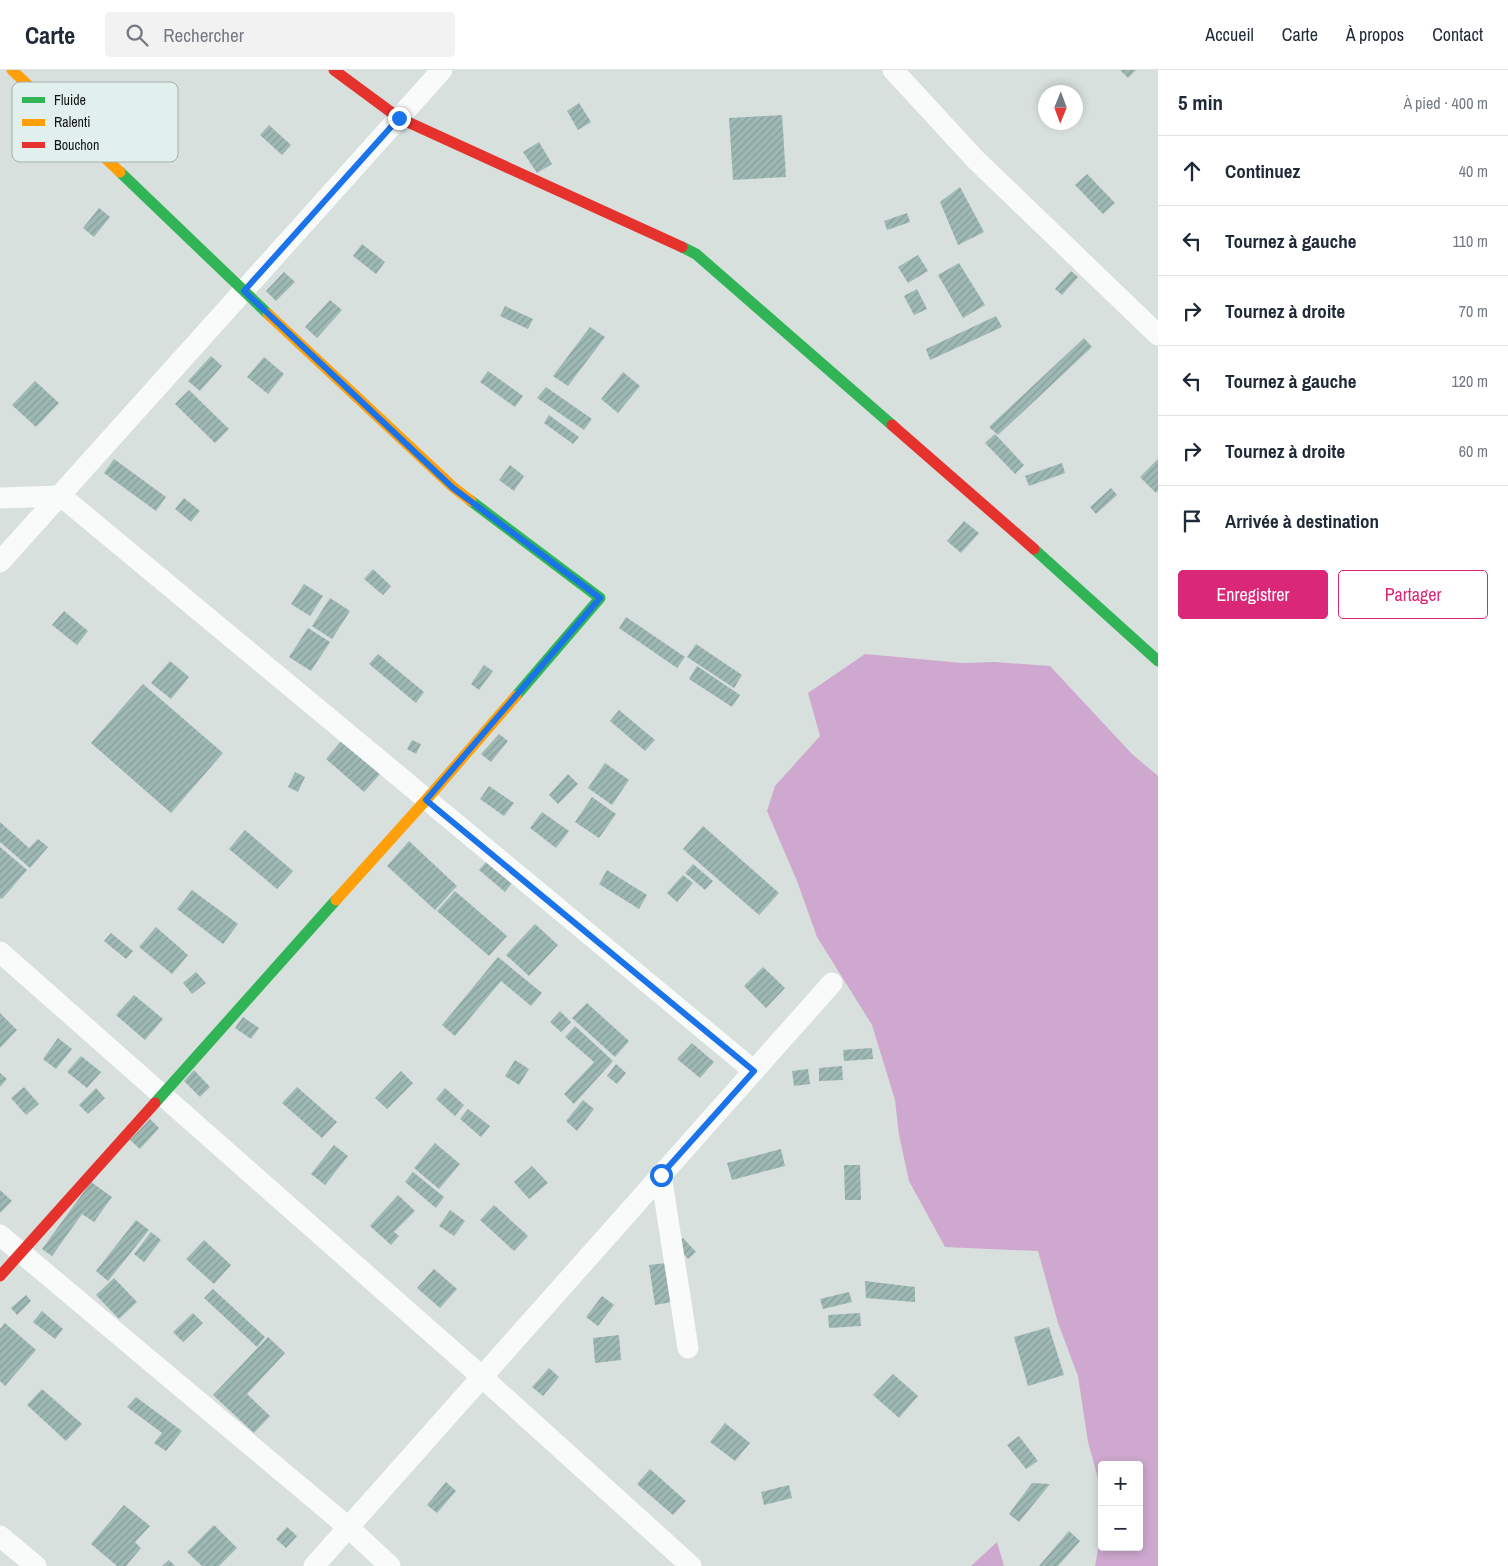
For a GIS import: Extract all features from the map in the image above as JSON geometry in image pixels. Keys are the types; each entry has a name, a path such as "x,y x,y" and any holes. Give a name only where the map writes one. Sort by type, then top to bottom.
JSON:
{"street":[{"path":"12,70 25,82"},
{"path":"334,70 399,118 696,254 1156,654"},
{"path":"0,562 442,70"},
{"path":"893,70 976,160 1158,335"},
{"path":"0,1276 426,800 600,598 453,488 109,162"},
{"path":"0,498 61,496 754,1071"},
{"path":"0,952 482,1377 691,1566"},
{"path":"314,1566 832,983"},
{"path":"661,1175 688,1348"},
{"path":"0,1235 348,1527 390,1566"},
{"path":"0,1536 36,1566"}],"shaded area":[{"path":"865,654 962,663 994,662 1050,666 1132,754 1158,776 1158,1566 1095,1566 1098,1549 1098,1551 1143,1551 1143,1461 1098,1461 1098,1478 1088,1442 1078,1376 1058,1323 1038,1251 945,1247 909,1181 899,1135 895,1100 872,1025 817,937 797,881 767,811 775,786 820,736 808,693"},
{"path":"997,1542 1004,1566 971,1566"}],"building":[{"path":"1120,70 1136,70 1128,78"},
{"path":"579,103 591,122 578,130 567,111"},
{"path":"782,115 786,177 733,180 729,118"},
{"path":"269,125 291,145 282,155 260,135"},
{"path":"539,142 552,164 537,173 523,152"},
{"path":"1087,174 1115,203 1103,214 1075,185"},
{"path":"960,187 984,232 958,245 940,202"},
{"path":"99,208 110,217 94,237 83,228"},
{"path":"907,213 910,222 887,230 884,221"},
{"path":"362,244 385,262 376,274 353,256"},
{"path":"918,255 928,271 908,283 898,267"},
{"path":"959,263 985,305 963,318 938,275"},
{"path":"1071,271 1078,277 1062,295 1055,289"},
{"path":"284,272 295,282 276,301 266,291"},
{"path":"917,289 927,309 914,315 904,296"},
{"path":"330,300 342,310 317,338 305,327"},
{"path":"505,306 533,319 528,329 500,316"},
{"path":"996,316 1002,327 930,360 926,349"},
{"path":"590,327 605,337 568,386 553,376"},
{"path":"1084,338 1092,347 998,435 989,427"},
{"path":"211,356 222,366 200,391 188,381"},
{"path":"264,357 284,374 268,394 247,377"},
{"path":"488,371 523,396 515,407 480,382"},
{"path":"623,372 640,386 618,413 601,399"},
{"path":"35,381 59,403 36,427 12,405"},
{"path":"546,387 592,419 584,430 537,398"},
{"path":"189,390 229,429 215,443 175,404"},
{"path":"549,415 579,437 573,444 544,423"},
{"path":"995,434 1024,465 1015,474 985,443"},
{"path":"114,459 166,497 156,511 104,473"},
{"path":"1158,459 1158,491 1156,493 1140,477"},
{"path":"1062,463 1065,473 1029,486 1025,476"},
{"path":"510,465 524,476 514,491 499,480"},
{"path":"1111,488 1117,495 1096,514 1090,507"},
{"path":"184,498 200,511 191,522 175,509"},
{"path":"964,521 979,533 961,553 947,541"},
{"path":"373,569 391,586 383,595 364,579"},
{"path":"304,584 323,596 310,616 291,604"},
{"path":"330,598 350,611 332,639 312,626"},
{"path":"64,611 88,631 77,645 52,625"},
{"path":"626,617 685,657 677,668 619,628"},
{"path":"308,628 330,642 311,671 289,657"},
{"path":"696,644 742,675 734,688 687,657"},
{"path":"378,654 424,692 416,703 369,664"},
{"path":"170,661 189,677 171,699 151,683"},
{"path":"484,665 493,671 479,690 471,684"},
{"path":"697,666 740,695 732,707 689,679"},
{"path":"143,684 223,753 171,813 91,743"},
{"path":"619,710 655,740 645,751 610,721"},
{"path":"499,734 508,741 491,762 481,754"},
{"path":"342,740 381,773 364,792 326,759"},
{"path":"412,740 421,744 416,754 407,749"},
{"path":"605,763 629,780 612,805 588,788"},
{"path":"295,772 305,777 298,792 288,787"},
{"path":"568,774 578,784 558,804 549,795"},
{"path":"489,786 514,803 504,816 480,799"},
{"path":"592,797 616,814 599,838 575,822"},
{"path":"542,812 569,831 556,848 530,828"},
{"path":"0,822 29,848 38,839 48,847 30,868 0,842"},
{"path":"703,826 779,893 759,915 683,849"},
{"path":"245,830 293,871 277,889 229,849"},
{"path":"409,841 457,886 435,910 387,866"},
{"path":"0,847 27,870 2,899 0,898"},
{"path":"486,862 512,883 505,892 479,870"},
{"path":"693,864 713,881 705,890 685,873"},
{"path":"607,870 647,895 639,909 599,884"},
{"path":"683,875 693,883 677,902 667,893"},
{"path":"192,890 238,924 223,944 177,909"},
{"path":"455,891 507,936 489,956 437,911"},
{"path":"535,924 558,945 529,976 506,955"},
{"path":"156,927 188,955 172,974 139,947"},
{"path":"111,933 133,951 126,959 104,941"},
{"path":"498,957 542,993 531,1006 501,981 455,1036 442,1025"},
{"path":"763,967 785,988 766,1008 744,986"},
{"path":"196,972 206,983 192,994 183,983"},
{"path":"134,995 163,1019 145,1040 116,1015"},
{"path":"587,1003 629,1041 615,1057 572,1018"},
{"path":"560,1011 571,1022 561,1032 550,1022"},
{"path":"0,1013 17,1030 0,1048"},
{"path":"243,1017 259,1028 251,1039 235,1028"},
{"path":"575,1026 613,1061 574,1104 564,1094 594,1062 565,1037"},
{"path":"58,1038 72,1049 56,1069 43,1059"},
{"path":"692,1043 714,1062 700,1078 677,1059"},
{"path":"872,1048 873,1059 844,1061 843,1050"},
{"path":"81,1056 101,1072 87,1088 67,1072"},
{"path":"515,1060 529,1069 519,1085 505,1076"},
{"path":"616,1064 626,1073 617,1084 607,1076"},
{"path":"842,1066 843,1080 819,1081 819,1068"},
{"path":"808,1069 810,1084 794,1086 792,1071"},
{"path":"194,1070 210,1087 200,1097 184,1081"},
{"path":"401,1071 413,1083 387,1109 375,1098"},
{"path":"0,1073 7,1079 0,1087"},
{"path":"24,1087 39,1104 26,1115 11,1098"},
{"path":"297,1087 337,1122 322,1138 282,1103"},
{"path":"96,1088 105,1098 88,1114 79,1105"},
{"path":"445,1088 464,1105 455,1116 436,1099"},
{"path":"583,1100 594,1109 577,1131 566,1121"},
{"path":"468,1109 490,1126 481,1137 460,1119"},
{"path":"150,1119 159,1128 140,1149 130,1140"},
{"path":"435,1143 460,1164 439,1189 414,1168"},
{"path":"334,1145 348,1156 325,1185 311,1174"},
{"path":"781,1149 785,1166 732,1180 727,1163"},
{"path":"844,1165 860,1165 861,1200 845,1200"},
{"path":"532,1166 548,1183 529,1199 514,1182"},
{"path":"413,1172 444,1197 436,1208 405,1182"},
{"path":"91,1182 112,1197 94,1222 82,1214 52,1256 42,1249"},
{"path":"0,1190 12,1201 0,1213"},
{"path":"398,1195 415,1211 394,1232 399,1236 391,1245 370,1226"},
{"path":"494,1205 528,1236 514,1251 480,1220"},
{"path":"450,1210 465,1221 454,1236 439,1226"},
{"path":"136,1220 149,1230 108,1281 96,1271"},
{"path":"151,1232 161,1240 144,1262 134,1254"},
{"path":"683,1238 696,1252 688,1259 676,1245"},
{"path":"204,1240 231,1265 214,1284 186,1259"},
{"path":"666,1263 672,1302 655,1305 649,1265"},
{"path":"434,1269 457,1289 440,1308 417,1288"},
{"path":"114,1278 137,1302 119,1319 96,1295"},
{"path":"865,1281 915,1287 915,1302 866,1298"},
{"path":"213,1289 265,1337 257,1347 204,1298"},
{"path":"849,1292 852,1302 823,1309 820,1299"},
{"path":"26,1295 31,1301 17,1315 11,1308"},
{"path":"602,1296 614,1305 598,1326 586,1317"},
{"path":"42,1311 63,1329 55,1339 33,1322"},
{"path":"193,1313 203,1323 183,1342 173,1332"},
{"path":"860,1313 861,1326 829,1328 828,1315"},
{"path":"5,1323 36,1350 5,1386 0,1381 0,1329"},
{"path":"1049,1327 1064,1375 1028,1386 1014,1337"},
{"path":"619,1335 621,1360 595,1363 593,1338"},
{"path":"268,1337 285,1353 247,1394 270,1416 254,1433 213,1395"},
{"path":"549,1368 559,1377 543,1396 532,1387"},
{"path":"893,1374 918,1396 899,1418 873,1395"},
{"path":"42,1389 82,1424 66,1441 27,1405"},
{"path":"136,1397 182,1431 166,1451 154,1443 162,1433 127,1407"},
{"path":"725,1423 750,1443 735,1461 710,1442"},
{"path":"1019,1436 1038,1461 1026,1469 1007,1445"},
{"path":"650,1469 686,1501 673,1515 637,1484"},
{"path":"446,1482 456,1491 437,1513 427,1505"},
{"path":"1032,1483 1050,1484 1019,1522 1009,1514"},
{"path":"789,1485 792,1498 764,1505 761,1492"},
{"path":"124,1505 150,1526 135,1542 141,1548 126,1566 117,1566 91,1544"},
{"path":"214,1525 237,1548 219,1566 202,1566 187,1552"},
{"path":"287,1527 297,1536 286,1548 276,1539"},
{"path":"1069,1531 1080,1541 1058,1566 1039,1566"},
{"path":"169,1560 175,1566 162,1566"}],"traffic: fast":[{"path":"120,172 268,314"},
{"path":"682,247 696,254 892,425"},
{"path":"471,501 600,598 516,696"},
{"path":"1034,549 1158,661"},
{"path":"155,1103 336,900"}],"traffic: slow":[{"path":"12,70 25,82"},
{"path":"109,162 120,172"},
{"path":"268,314 453,487 471,501"},
{"path":"336,900 516,696"}],"traffic: jam":[{"path":"334,70 399,118 682,247"},
{"path":"892,425 1034,549"},
{"path":"0,1276 155,1103"}],"route":[{"path":"399,118 244,291 453,488 600,598 426,800 754,1071 661,1175"}]}
